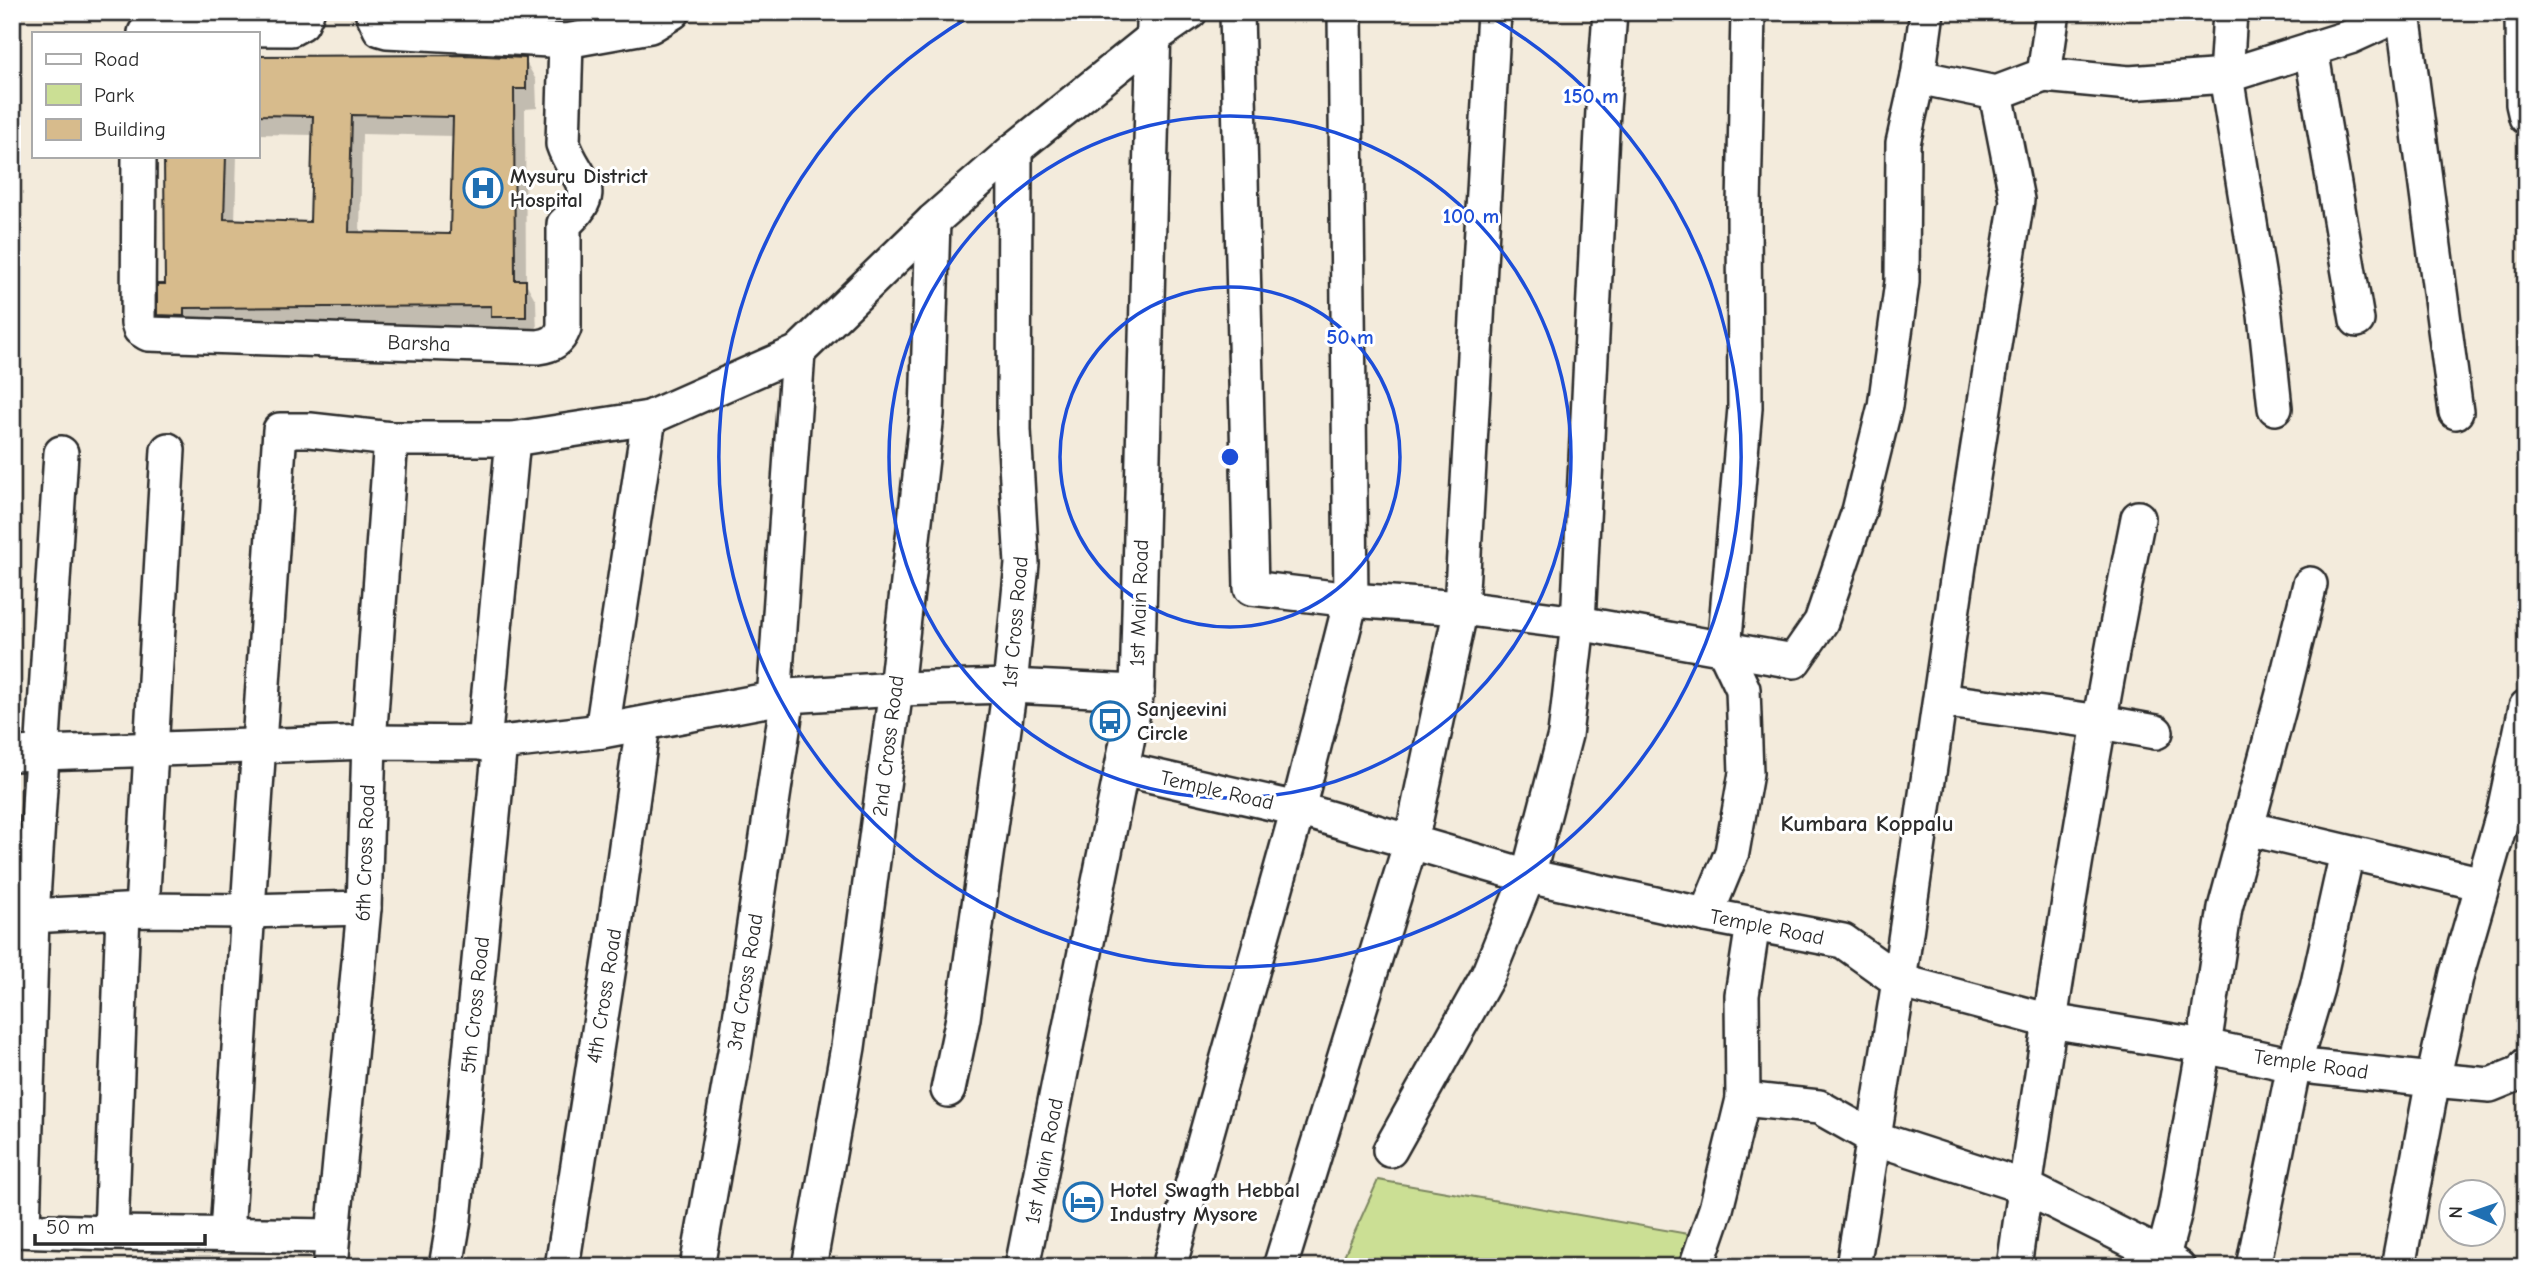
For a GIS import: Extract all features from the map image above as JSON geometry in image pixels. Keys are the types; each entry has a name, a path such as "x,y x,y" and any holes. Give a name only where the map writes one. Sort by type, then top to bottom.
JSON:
{"street":[{"path":"148,32 156,29 291,29 302,23 307,12"},
{"path":"372,12 380,29 387,31 566,41 650,26 673,12"},
{"path":"227,1233 246,911 260,746 280,430 310,430 391,439 513,439 649,418 798,352 933,221 1154,25 1190,12"},
{"path":"1237,12 1251,588 1351,600 1461,608 1578,623 1794,661 1821,622 1855,523 1885,406 1902,282 1903,143 1918,77 1927,12"},
{"path":"1169,1267 1298,809 1351,600 1345,12"},
{"path":"1280,1267 1411,842 1461,608 1494,12"},
{"path":"1390,1150 1488,975 1528,876 1565,736 1578,623 1610,12"},
{"path":"1706,915 1732,852 1746,773 1743,689 1724,649 1745,408 1744,206 1748,12"},
{"path":"2045,75 2053,12"},
{"path":"2230,12 2226,76 2265,315 2275,408"},
{"path":"2522,12 2523,104 2526,117"},
{"path":"1918,77 1996,93 2045,75 2129,83 2226,76 2311,49 2350,24 2404,13 2456,412"},
{"name":"1st Main Road","path":"1022,1267 1137,692 1154,25"},
{"name":"Barsha","path":"139,158 138,323 144,332 547,346 561,337 564,328 565,224 580,210 585,194 584,181 567,156 563,144 566,41"},
{"path":"2311,49 2357,320"},
{"path":"1853,1267 2017,200 1996,93"},
{"name":"1st Cross Road","path":"948,1090 963,1018 1010,686 1023,564 1014,430 1015,149"},
{"name":"2nd Cross Road","path":"809,1267 848,1046 896,689 927,414 933,221"},
{"name":"3rd Cross Road","path":"696,1267 735,1052 781,699 798,352"},
{"path":"601,731 649,418"},
{"name":"6th Cross Road","path":"331,1251 364,908 369,742 391,439"},
{"name":"5th Cross Road","path":"446,1267 454,1220 513,439"},
{"path":"111,1233 132,911 151,750 167,450"},
{"path":"61,453 27,753 18,1229 111,1233 227,1233 331,1251"},
{"path":"2014,1267 2050,1021 2138,518"},
{"path":"1743,1099 1819,1107 1874,1138 2025,1187 2170,1262 2175,1211 2225,908 2310,584"},
{"path":"27,753 369,742 492,744 601,731 781,699 896,689 1010,686 1137,692"},
{"path":"1940,700 2156,732"},
{"path":"2398,1267 2433,1080 2457,973 2504,811 2526,707"},
{"name":"4th Cross Road","path":"562,1267 611,954 643,724"},
{"name":"Temple Road","path":"1122,769 1298,809 1528,876 1706,915 1843,941 1899,981 2050,1021 2204,1046 2294,1065 2433,1080 2490,1085 2522,1072 2526,1065"},
{"path":"2246,828 2483,884"},
{"path":"2253,1267 2294,1065 2318,988 2347,853"},
{"path":"22,917 132,911 364,908"},
{"path":"1696,1267 1716,1209 1743,1099 1742,995 1752,924"}],"green space":[{"path":"1378,1180 1694,1235 1684,1267 1339,1267"}],"building":[{"name":"Mysuru District Hospital","path":"465,55 526,58 526,89 514,89 515,280 526,280 526,317 491,317 491,306 184,308 184,316 157,315 157,284 165,284 164,158 226,158 224,219 310,222 313,116 259,115 259,56","holes":["352,115 453,117 450,234 349,232"]}],"place":[{"name":"Mysuru District Hospital","path":"483,188"},
{"name":"Sanjeevini Circle","path":"1110,721"},
{"name":"Hotel Swagth Hebbal Industry Mysore","path":"1083,1202"}],"district":[{"name":"Kumbara Koppalu","path":"1867,823"}]}
